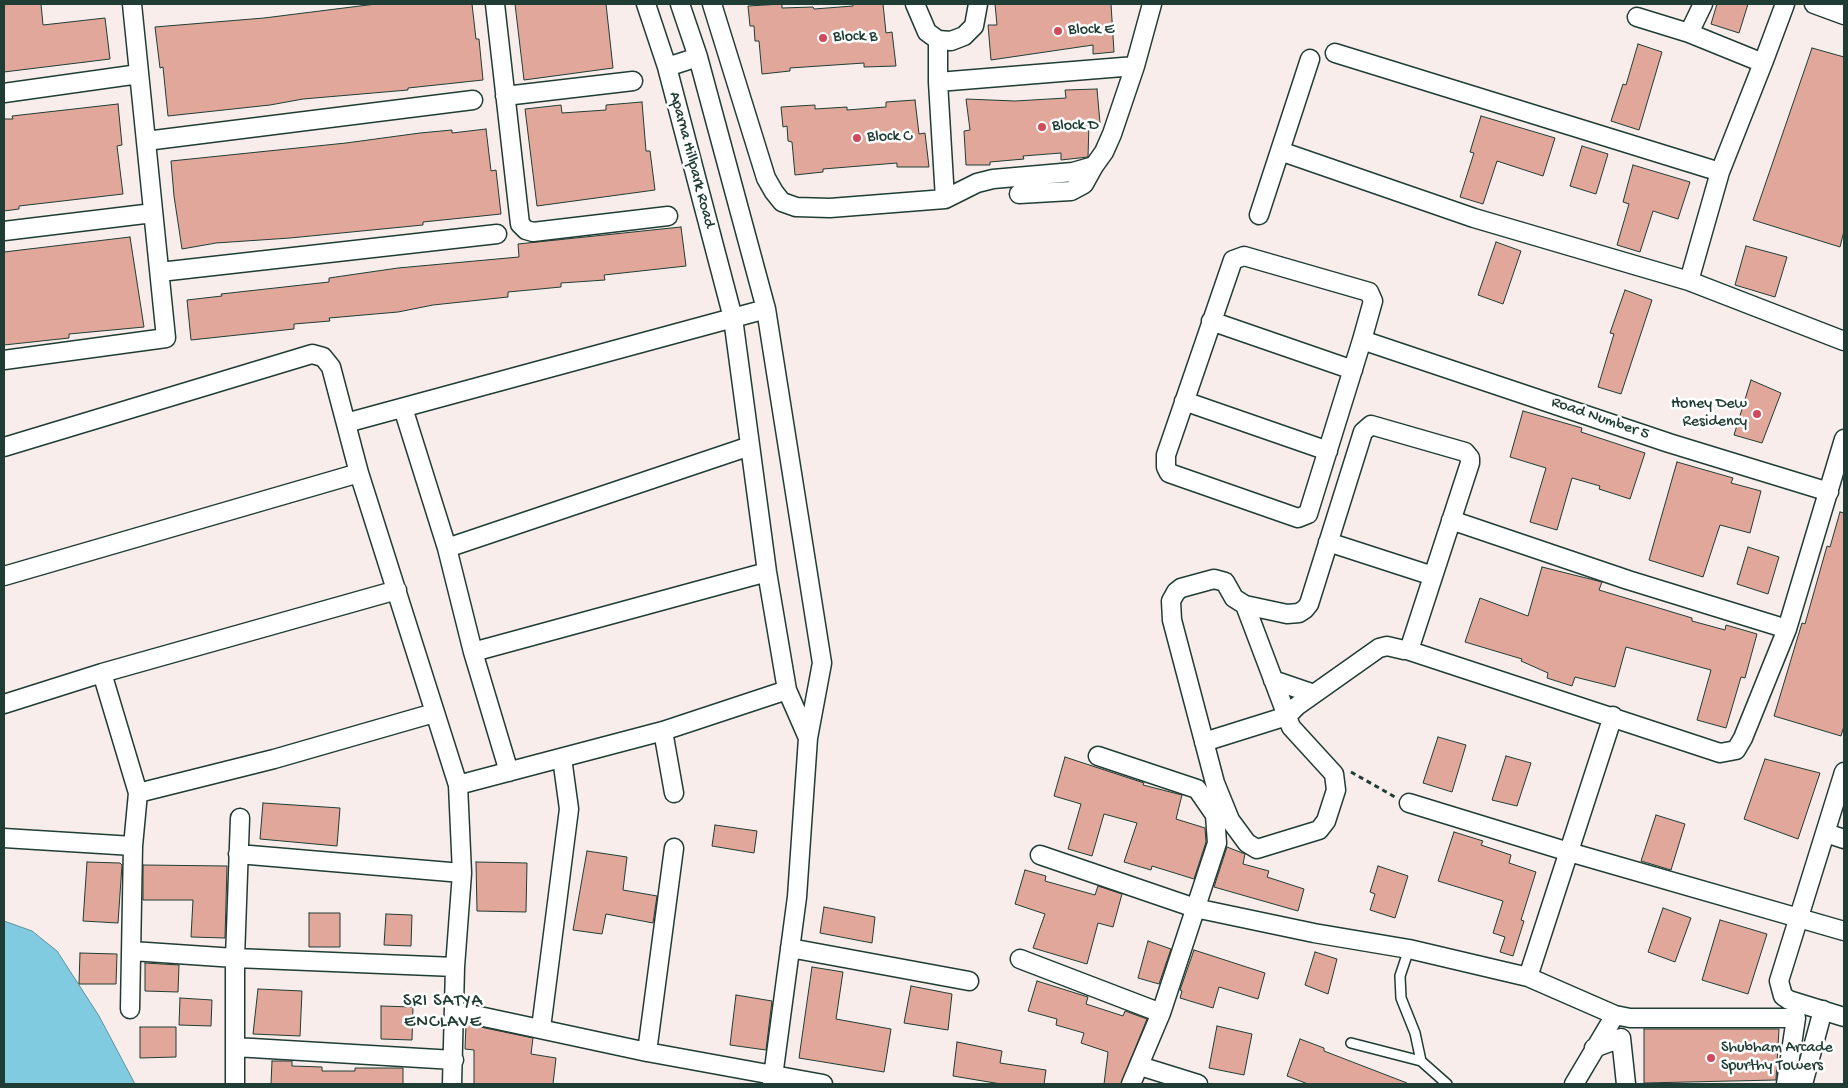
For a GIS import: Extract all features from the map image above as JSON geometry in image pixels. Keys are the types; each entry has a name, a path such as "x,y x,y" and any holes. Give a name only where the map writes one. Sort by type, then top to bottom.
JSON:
{"street":[{"path":"4,360 166,338 139,74 135,4"},
{"path":"495,4 520,224 526,230 533,232 668,216"},
{"name":"Aparna Hillpark Road","path":"646,4 667,67 733,318 768,572 787,690 808,738"},
{"name":"Aparna Hillpark Road","path":"680,4 698,57 766,309 822,663 808,738 797,897 772,1080"},
{"path":"712,4 766,178 782,202 796,207 830,208 944,199 977,183 994,179 1073,172 1094,166"},
{"path":"915,4 927,32 938,40 951,41 964,36 974,26 978,4"},
{"path":"1019,194 1071,191 1084,184 1104,152 1112,134 1135,66 1152,4"},
{"path":"1689,33 1702,4"},
{"path":"1688,281 1720,172 1785,4"},
{"path":"1814,4 1844,15"},
{"path":"1637,17 1689,33 1763,63"},
{"path":"938,40 938,82 944,199"},
{"path":"1335,53 1720,172"},
{"path":"667,67 698,57"},
{"path":"1259,215 1310,59"},
{"path":"938,82 1135,66"},
{"path":"4,93 139,74"},
{"path":"505,96 633,81"},
{"path":"146,141 473,100"},
{"path":"1280,151 1474,218 1688,281 1844,341"},
{"path":"4,231 153,213"},
{"path":"160,272 497,234"},
{"path":"1238,256 1244,256 1369,292 1373,301 1308,514 1298,518 1174,476 1166,468 1166,455 1211,321 1230,264 1238,256"},
{"path":"346,424 766,309"},
{"path":"1211,321 1353,370"},
{"name":"Road Number 5","path":"1362,340 1457,370 1670,443 1829,492"},
{"path":"4,447 312,354 324,357 331,367 359,473 458,785 462,873 455,967 456,1011 452,1084"},
{"path":"1184,401 1328,451"},
{"path":"403,408 447,548 473,652 509,772"},
{"path":"1245,605 1287,716 1297,734 1329,766 1336,781 1336,790 1323,826 1319,830 1263,849 1252,847 1247,843 1226,813 1215,783 1172,620 1171,601 1176,592 1182,588 1214,579 1224,582 1234,598 1245,605 1287,614 1299,613 1305,609 1363,432 1371,425 1468,454 1470,463 1407,650"},
{"path":"1204,742 1287,716 1314,694 1383,646 1407,650 1613,716 1720,753 1736,750 1743,738 1787,629 1844,439"},
{"path":"447,548 750,446"},
{"path":"4,576 359,473"},
{"path":"1451,520 1628,580 1787,629"},
{"path":"1328,542 1433,576"},
{"path":"473,652 768,572"},
{"path":"4,704 102,673 397,590"},
{"path":"102,673 138,793 133,846 130,1009"},
{"path":"1273,680 1314,694"},
{"path":"458,785 663,731 787,690"},
{"path":"138,793 274,759 434,713"},
{"path":"1528,977 1613,716"},
{"path":"663,731 674,793"},
{"path":"1098,756 1197,789 1215,815 1217,843 1161,1012 1131,1084"},
{"path":"542,1028 569,809 562,758"},
{"path":"1844,772 1779,981 1783,996 1789,1000 1844,1017"},
{"path":"1197,789 1215,783"},
{"path":"1409,803 1569,852 1844,931"},
{"path":"234,1084 235,958 240,818"},
{"path":"1826,833 1844,839"},
{"path":"4,838 133,846"},
{"path":"647,1052 674,848"},
{"path":"238,854 462,873"},
{"path":"1040,855 1195,908 1314,933 1409,949 1528,977 1618,1016 1650,1018 1796,1018 1786,1084"},
{"path":"790,948 969,982"},
{"path":"132,950 235,958 455,967"},
{"path":"1020,959 1161,1012"},
{"path":"1803,1084 1823,1010"},
{"path":"456,1011 542,1028 772,1080 823,1084"},
{"path":"1618,1016 1616,1040 1626,1084"},
{"path":"1574,1084 1594,1048 1618,1016"},
{"path":"1594,1048 1616,1040 1640,1022 1650,1018"},
{"path":"235,1047 454,1060"},
{"path":"1140,1066 1198,1084"}],"lane":[{"path":"1409,949 1400,976 1401,998 1415,1033 1422,1061"},
{"path":"1351,1043 1422,1061 1447,1084"}],"path":[{"path":"1329,766 1363,777 1409,803"}],"water":[{"path":"4,921 32,931 57,951 99,1016 135,1084 4,1084"}],"building":[{"path":"4,4 41,4 43,25 105,18 110,59 4,72"},
{"path":"376,4 472,4 476,39 479,39 483,80 408,88 408,90 303,99 270,105 168,116 163,67 160,68 155,27 264,18"},
{"path":"515,4 606,4 613,68 524,80"},
{"name":"Block B","path":"782,4 782,8 813,7 814,9 853,6 853,4 883,4 886,33 892,32 896,66 864,67 864,63 790,68 790,71 762,74 759,41 755,41 754,26 750,26 748,6"},
{"name":"Block E","path":"995,4 1111,4 1114,52 1093,54 1093,45 991,60 988,25 997,25"},
{"path":"1717,4 1748,4 1739,33 1711,24"},
{"path":"1638,44 1662,52 1639,130 1611,121 1623,84 1626,85"},
{"path":"1812,48 1844,57 1844,231 1840,247 1753,220"},
{"name":"Block D","path":"1097,89 1100,123 1089,123 1088,157 1061,160 1061,153 1023,156 1024,159 990,162 990,165 966,165 964,131 970,130 966,99 1015,101 1066,98 1065,90"},
{"name":"Block C","path":"915,100 919,134 925,133 929,167 897,167 897,163 823,169 823,172 795,175 792,142 788,141 787,126 783,127 781,107 815,105 815,109 847,107 847,110 886,107 886,102"},
{"path":"642,102 646,151 650,151 655,190 537,206 525,109 561,105 562,113 606,110 606,105"},
{"path":"118,104 122,145 117,146 123,194 19,206 19,209 4,211 4,119 13,119 12,116"},
{"path":"1481,116 1555,138 1543,176 1497,161 1483,204 1460,197 1474,153 1470,152"},
{"path":"486,129 491,171 496,170 501,214 423,222 423,225 216,243 182,249 171,161 346,143 420,133 452,130 452,133"},
{"path":"1582,146 1608,154 1596,194 1570,186"},
{"path":"1633,165 1690,182 1678,219 1653,211 1640,252 1617,245 1629,204 1623,202"},
{"path":"681,227 686,266 604,275 605,280 561,283 561,287 508,292 508,297 433,305 398,312 329,318 330,321 294,324 294,329 191,340 187,300 222,296 221,294 329,282 329,278 398,268 519,257 518,244"},
{"path":"130,237 144,327 69,334 69,338 4,345 4,252"},
{"path":"1496,242 1521,251 1503,304 1478,295"},
{"path":"1746,246 1787,257 1775,297 1735,285"},
{"path":"1625,290 1652,300 1621,394 1598,387 1614,334 1610,333"},
{"name":"Honey Dew Residency","path":"1751,380 1781,393 1762,443 1734,435"},
{"path":"1523,411 1582,428 1581,432 1645,453 1630,499 1599,489 1600,486 1572,478 1557,530 1530,522 1546,468 1510,457"},
{"path":"1677,462 1733,478 1731,483 1761,491 1750,533 1720,525 1703,577 1649,560"},
{"path":"1840,512 1844,513 1844,726 1841,736 1774,716 1802,623 1805,624 1827,546 1830,547"},
{"path":"1748,547 1779,557 1768,594 1737,584"},
{"path":"1542,567 1602,582 1599,590 1692,618 1692,621 1725,630 1726,625 1757,634 1745,678 1741,677 1726,728 1697,720 1711,670 1626,647 1615,687 1575,677 1572,686 1547,678 1548,673 1521,661 1522,659 1465,642 1480,598 1528,616"},
{"path":"1438,737 1466,745 1452,792 1423,783"},
{"path":"1506,756 1531,763 1517,806 1492,800"},
{"path":"1065,757 1144,783 1143,785 1182,795 1176,819 1205,828 1206,842 1194,879 1152,866 1151,870 1124,862 1137,823 1104,814 1092,856 1068,849 1081,804 1054,796"},
{"path":"1765,759 1820,773 1798,839 1744,819"},
{"path":"263,803 340,808 337,846 260,839"},
{"path":"1656,815 1685,824 1671,870 1641,861"},
{"path":"715,825 757,831 754,853 712,846"},
{"path":"1454,832 1483,841 1481,845 1511,855 1509,863 1536,872 1521,920 1524,921 1513,956 1500,952 1505,937 1493,933 1503,901 1438,881"},
{"path":"1227,847 1245,854 1243,864 1269,871 1267,877 1304,889 1298,911 1214,887"},
{"path":"587,851 627,857 623,890 657,896 653,923 606,914 602,934 573,930"},
{"path":"87,862 120,863 122,865 118,923 83,921"},
{"path":"476,862 527,863 526,912 477,911"},
{"path":"143,865 227,866 225,938 191,937 193,900 143,900"},
{"path":"1378,866 1408,876 1395,918 1370,910 1375,894 1370,892"},
{"path":"1025,870 1046,876 1045,881 1095,895 1098,886 1122,894 1113,927 1098,923 1087,964 1033,948 1045,914 1015,904"},
{"path":"824,907 875,917 872,943 820,933"},
{"path":"1663,908 1691,918 1675,962 1648,952"},
{"path":"309,913 340,913 340,947 309,947"},
{"path":"386,914 412,915 411,946 384,945"},
{"path":"1720,920 1767,934 1748,994 1702,980"},
{"path":"1148,941 1171,949 1159,984 1138,978"},
{"path":"1194,950 1265,973 1258,999 1219,987 1213,1008 1180,998 1182,991 1180,990"},
{"path":"1315,952 1337,959 1328,994 1305,985"},
{"path":"80,953 117,954 116,984 79,984"},
{"path":"145,963 179,965 178,992 145,991"},
{"path":"812,967 843,972 836,1019 891,1029 884,1072 799,1058"},
{"path":"1037,981 1088,997 1086,1004 1123,1016 1125,1011 1147,1019 1121,1084 1104,1084 1108,1052 1081,1043 1084,1033 1056,1025 1057,1019 1028,1011"},
{"path":"911,986 952,994 948,1030 904,1023"},
{"path":"258,989 302,991 300,1036 253,1034"},
{"path":"736,995 772,1001 766,1050 730,1045"},
{"path":"180,998 212,1000 211,1026 179,1025"},
{"path":"381,1006 413,1007 412,1040 381,1039"},
{"path":"466,1024 533,1038 531,1054 556,1058 553,1084 474,1084 474,1050 465,1049"},
{"path":"1217,1026 1252,1034 1244,1075 1209,1068"},
{"path":"140,1027 176,1027 176,1057 140,1058"},
{"name":"Shubham Arcade Spurthy Towers","path":"1644,1029 1779,1029 1776,1080 1644,1083"},
{"path":"1300,1039 1324,1048 1324,1051 1407,1084 1308,1084 1287,1076"},
{"path":"957,1042 1002,1051 1000,1063 1046,1070 1044,1084 1001,1084 953,1076"},
{"path":"272,1061 292,1061 292,1066 322,1067 322,1071 355,1071 355,1068 403,1068 403,1084 271,1084"}],"place":[{"name":"Block E","path":"1058,31"},
{"name":"Block B","path":"823,38"},
{"name":"Block D","path":"1042,127"},
{"name":"Block C","path":"857,138"},
{"name":"Honey Dew Residency","path":"1757,414"},
{"name":"Shubham Arcade Spurthy Towers","path":"1711,1058"}],"district":[{"name":"SRI SATYA ENCLAVE","path":"443,1012"}]}
